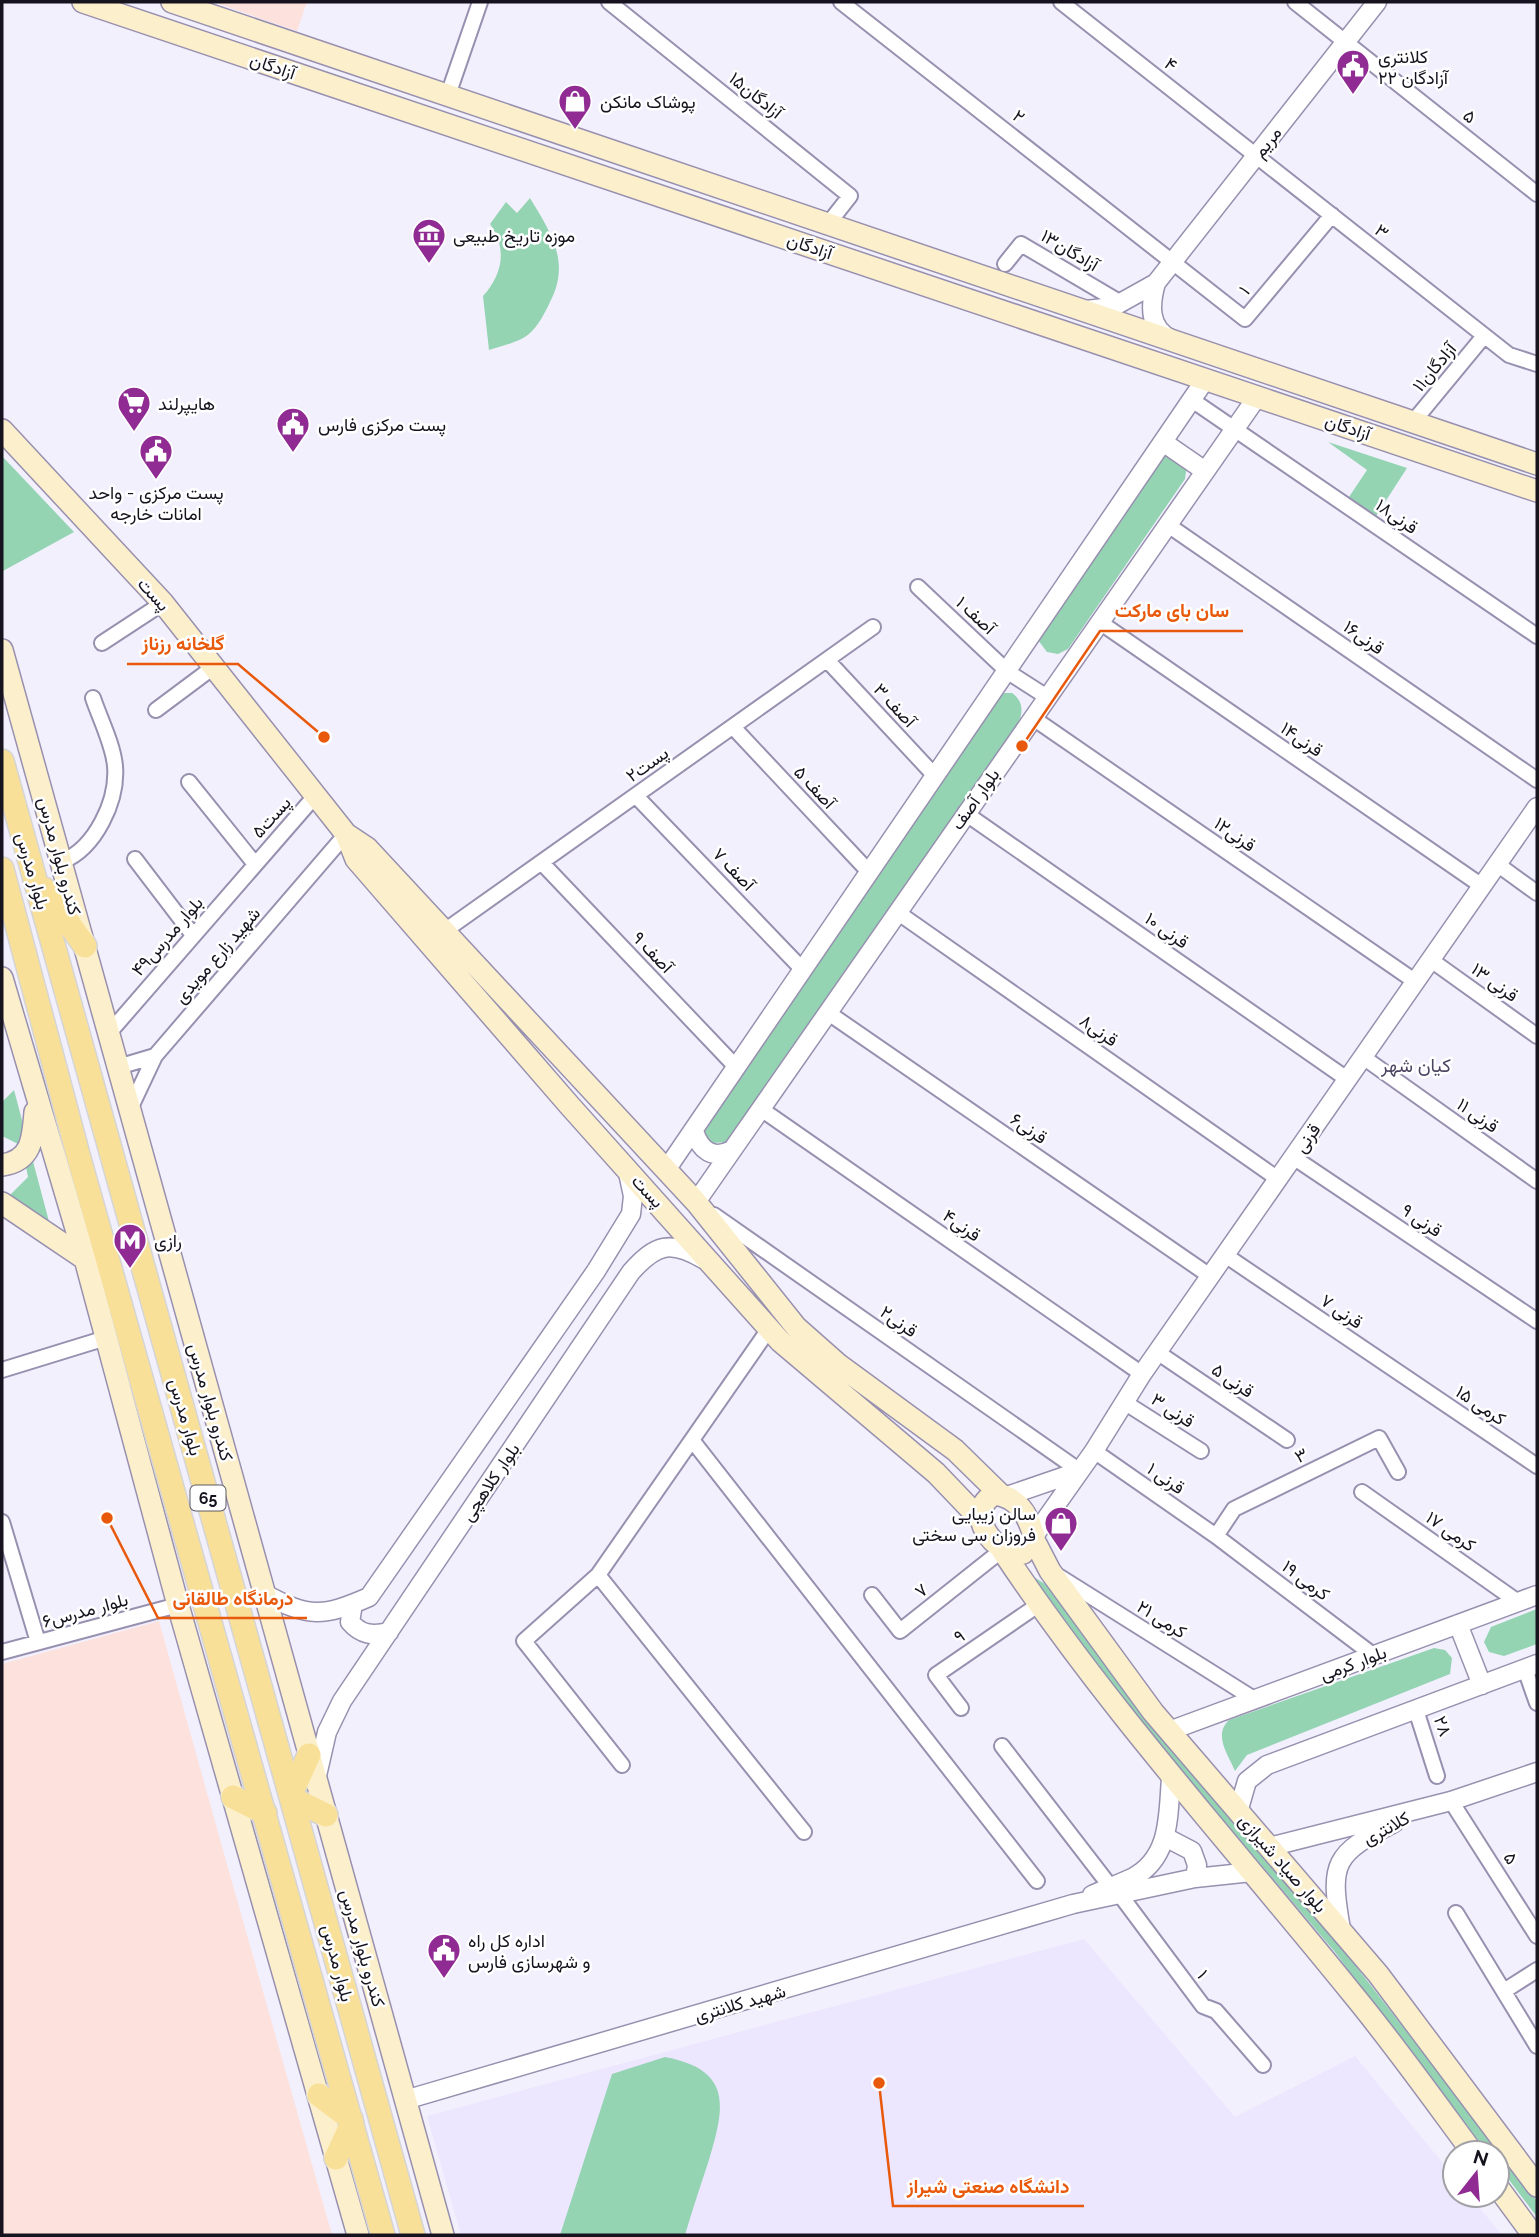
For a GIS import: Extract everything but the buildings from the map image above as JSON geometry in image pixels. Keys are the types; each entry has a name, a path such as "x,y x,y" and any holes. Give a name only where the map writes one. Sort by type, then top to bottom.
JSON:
{"main road":[{"name":"آزادگان","path":"83,2 1537,491"},
{"name":"آزادگان","path":"172,2 1537,464"},
{"path":"693,207 702,181"},
{"name":"پست","path":"2,430 163,603 346,834 367,848 570,1107 769,1329 826,1382 936,1473 981,1520"},
{"name":"کندرو بلوار مدرس","path":"2,650 63,861 443,2235"},
{"name":"بلوار مدرس","path":"2,761 413,2235"},
{"name":"بلوار مدرس","path":"2,869 383,2235"},
{"path":"33,873 85,946"},
{"name":"پست","path":"437,937 590,1089 696,1202 796,1327 839,1365 955,1450 1004,1496"},
{"path":"2,978 36,1103 85,1259 178,1605 358,2235"},
{"path":"570,1107 590,1089"},
{"path":"2,1165 16,1163 27,1153 32,1140 36,1103"},
{"path":"133,1230 153,1194"},
{"path":"2,1203 85,1259"},
{"path":"936,1473 947,1478 955,1477 959,1469 955,1450"},
{"path":"1004,1496 1020,1506 1033,1537 1023,1553 1012,1555 1002,1550 981,1520 980,1509 986,1499 1004,1496"},
{"path":"187,1537 216,1527"},
{"name":"بلوار صیاد شیرازی","path":"1033,1537 1050,1571 1168,1731 1341,1929 1537,2186"},
{"name":"بلوار صیاد شیرازی","path":"1002,1550 1032,1596 1171,1778 1353,1994 1462,2139"},
{"path":"1032,1596 1026,1579 1032,1573 1050,1571"},
{"path":"231,1791 248,1754"},
{"path":"309,1755 292,1797 326,1815"},
{"path":"231,1791 265,1813"},
{"path":"318,2095 351,2121 336,2158"},
{"path":"1511,2205 1533,2235"}],"street":[{"path":"448,95 480,2"},
{"name":"آزادگان۱۵","path":"609,2 850,195 828,224"},
{"name":"۲","path":"841,2 1173,261"},
{"name":"۴","path":"1061,2 1256,156"},
{"name":"۵","path":"1295,2 1537,194"},
{"name":"مریم","path":"1156,282 1377,2"},
{"name":"۳","path":"1256,156 1509,355 1537,364"},
{"name":"۱","path":"1173,261 1245,319 1332,215"},
{"name":"آزادگان۱۳","path":"1005,264 1021,244 1121,303"},
{"path":"1078,309 1095,311 1121,303 1156,282"},
{"path":"1156,282 1150,302 1154,320 1161,334 1175,342"},
{"name":"آزادگان۱۱","path":"1413,422 1484,336"},
{"path":"666,1170 1206,380"},
{"name":"بلوار آصف","path":"696,1202 1257,397"},
{"name":"قرنی۱۸","path":"1192,400 1236,427 1537,636"},
{"path":"1163,442 1205,471"},
{"name":"قرنی۱۶","path":"1168,525 1537,780"},
{"name":"۱ آصف","path":"918,587 1008,672 1047,697"},
{"path":"102,643 163,603"},
{"name":"قرنی۱۴","path":"1101,623 1482,886"},
{"name":"پست۲","path":"437,937 873,627"},
{"name":"۳ آصف","path":"827,660 935,776"},
{"path":"156,710 215,666"},
{"path":"63,861 76,856 96,836 109,804 115,766 93,698"},
{"name":"قرنی۱۲","path":"1032,718 1416,982"},
{"name":"۵ آصف","path":"733,727 870,873"},
{"path":"189,782 255,863"},
{"name":"پست۵","path":"255,863 315,796"},
{"name":"۷ آصف","path":"636,796 803,970"},
{"name":"قرنی","path":"1033,1537 1094,1451 1157,1352 1537,807"},
{"name":"۱۰ قرنی","path":"965,813 1348,1079"},
{"name":"شهید زارع مویدی","path":"130,1109 155,1056 346,834"},
{"path":"135,859 193,935"},
{"name":"بلوار مدرس۴۹","path":"109,1033 255,863"},
{"name":"۹ آصف","path":"542,863 737,1068"},
{"path":"1497,864 1537,892"},
{"name":"قرنی۸","path":"897,912 1278,1179"},
{"name":"قرنی ۱۳","path":"1431,960 1537,1036"},
{"name":"قرنی۶","path":"827,1012 1210,1276"},
{"path":"118,1067 155,1056"},
{"name":"قرنی ۱۱","path":"1363,1057 1537,1181"},
{"name":"قرنی۴","path":"761,1109 1142,1374"},
{"path":"694,1131 697,1143 708,1153 720,1156 732,1150"},
{"name":"قرنی ۹","path":"1293,1157 1533,1318"},
{"name":"بلوار کلاهچی","path":"265,1594 295,1610 324,1613 369,1597 385,1578 602,1261 631,1214 633,1196 627,1168"},
{"name":"قرنی۲","path":"696,1202 1080,1471"},
{"name":"بلوار کلاهچی","path":"316,1780 327,1732 342,1700 627,1279 648,1253 668,1246 689,1251 713,1264"},
{"name":"قرنی ۷","path":"1225,1255 1437,1399"},
{"path":"602,1261 623,1262 627,1268 627,1279"},
{"path":"622,1765 524,1641 598,1574 769,1329"},
{"path":"2,1370 106,1338"},
{"name":"قرنی ۵","path":"1157,1352 1287,1440"},
{"name":"کرمی ۱۵","path":"1437,1399 1537,1466"},
{"name":"قرنی ۳","path":"1125,1402 1200,1451"},
{"name":"۳","path":"1216,1536 1234,1509 1379,1438 1398,1472"},
{"path":"692,1440 1037,1881"},
{"name":"قرنی ۱","path":"1094,1451 1216,1536"},
{"path":"1004,1496 1080,1471"},
{"name":"کرمی ۱۷","path":"1362,1492 1518,1602"},
{"path":"2,1522 38,1642"},
{"name":"کرمی ۱۹","path":"1216,1536 1373,1655"},
{"name":"۷","path":"872,1595 900,1631 1002,1550"},
{"name":"کرمی ۲۱","path":"1050,1571 1254,1699"},
{"path":"598,1574 804,1832"},
{"name":"بلوار کرمی","path":"1168,1731 1537,1595"},
{"name":"۹","path":"961,1708 936,1675 1032,1596"},
{"path":"353,1604 350,1622 357,1630 378,1635 389,1632"},
{"name":"بلوار مدرس۶","path":"2,1652 178,1605"},
{"path":"1458,1624 1482,1685"},
{"path":"1238,1812 1247,1781 1267,1765 1531,1667 1537,1703"},
{"name":"۲۸","path":"1416,1710 1437,1776"},
{"name":"۱","path":"1002,1746 1203,2006 1216,2011 1263,2065"},
{"name":"کلانتری","path":"1269,1847 1451,1801 1537,1772"},
{"path":"1116,1891 1157,1856 1167,1838 1171,1778"},
{"name":"۵","path":"1451,1801 1537,1936"},
{"name":"کلانتری","path":"1341,1929 1334,1888 1339,1862 1352,1847 1424,1808"},
{"path":"1167,1838 1192,1851 1197,1866 1195,1878"},
{"path":"1116,1891 1251,1872"},
{"name":"شهید کلانتری","path":"405,2099 1116,1891"},
{"path":"1456,1913 1537,2046"},
{"path":"1504,1992 1537,1970"}],"shaded area":[{"path":"213,2 307,2 297,31"},
{"path":"159,1621 332,2235 2,2235 2,1664"},
{"path":"1084,1939 1235,2117 1355,2056 1441,2161 1441,2209 1481,2209 1502,2235 461,2235 427,2116"}],"green space":[{"path":"530,198 556,248 559,274 556,287 544,315 529,334 516,342 489,350 483,296 495,279 501,252 496,233 490,224 506,202 517,213"},
{"path":"1328,442 1407,468 1376,516 1349,497 1367,470"},
{"path":"1169,453 1187,465 1185,479 1068,649 1058,654 1047,652 1038,640 1154,462"},
{"path":"2,456 74,532 3,571 2,568"},
{"path":"1005,693 1012,693 1021,705 1016,728 729,1142 713,1143 705,1139 702,1128 993,699"},
{"path":"14,1090 51,1229 9,1196 28,1177 22,1146 2,1136 2,1102"},
{"path":"1034,1577 1045,1584 1143,1711 1305,1900 1489,2139 1477,2139 1334,1951 1088,1660 1029,1581"},
{"path":"1537,1609 1537,1644 1504,1656 1489,1652 1484,1642 1491,1627"},
{"path":"1434,1648 1445,1650 1452,1658 1450,1674 1247,1755 1235,1771 1222,1738 1224,1726 1229,1720"},
{"path":"665,2057 688,2063 704,2072 714,2082 719,2095 720,2110 714,2144 685,2235 560,2235 612,2074"},
{"path":"1511,2167 1537,2201 1537,2217 1511,2183"}],"place":[{"name":"کلانتری ۲۲ آزادگان","path":"1353,96"},
{"name":"پوشاک مانکن","path":"575,131"},
{"name":"موزه تاریخ طبیعی","path":"429,265"},
{"name":"هایپرلند","path":"134,433"},
{"name":"پست مرکزی فارس","path":"293,454"},
{"name":"پست مرکزی - واحد امانات خارجه","path":"156,481"},
{"name":"گلخانه رزناز","path":"324,737"},
{"name":"سان بای مارکت","path":"1022,746"},
{"name":"رازی","path":"130,1270"},
{"name":"درمانگاه طالقانی","path":"107,1518"},
{"name":"سالن زیبایی فروزان سی سختی","path":"1061,1553"},
{"name":"اداره کل راه و شهرسازی فارس","path":"444,1980"},
{"name":"دانشگاه صنعتی شیراز","path":"879,2083"}],"district":[{"name":"کیان شهر","path":"1416,1065"}]}
